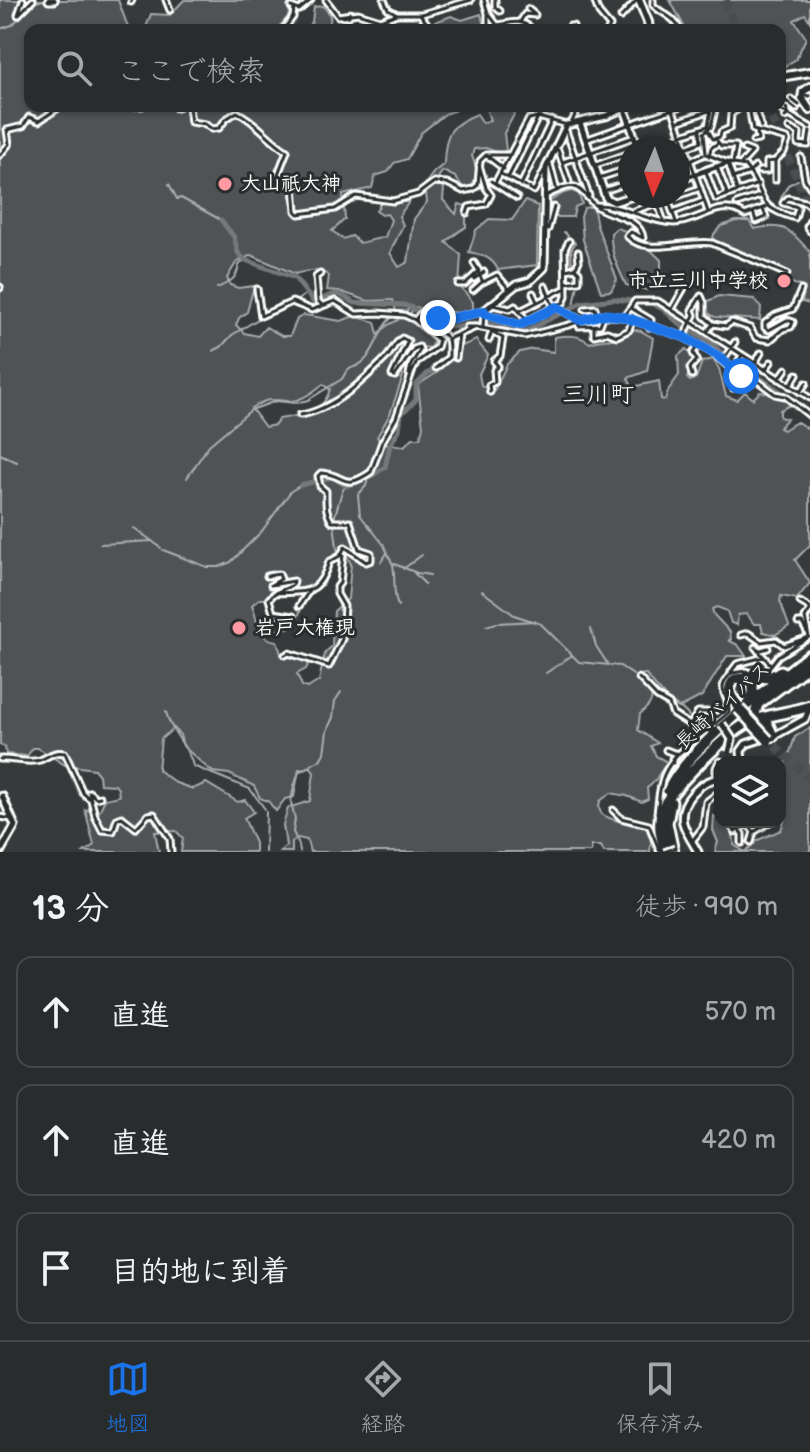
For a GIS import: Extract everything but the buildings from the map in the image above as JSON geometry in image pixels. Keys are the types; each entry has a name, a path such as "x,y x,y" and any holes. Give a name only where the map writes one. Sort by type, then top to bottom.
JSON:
{"highway":[{"path":"740,708 727,692 733,678 741,675 772,677 796,659 810,656"},
{"path":"768,733 758,704 803,670 810,656"},
{"name":"長崎バイパス","path":"674,782 686,763 810,656"},
{"path":"674,782 688,758 751,699 754,686 748,679 733,680 729,687 731,697 740,708 768,733"},
{"path":"768,733 807,706"},
{"name":"長崎バイパス","path":"669,852 667,820 673,796 684,782 742,725 807,706"},
{"path":"674,782 726,731 760,721 768,733"},
{"path":"742,725 768,733"},
{"name":"長崎バイパス","path":"669,852 660,820 670,794 737,729 768,733"},
{"path":"666,812 669,852"},
{"path":"664,832 669,852"}],"main road":[{"path":"638,0 649,24"},
{"path":"786,76 810,72"}],"street":[{"path":"23,0 18,15 33,0"},
{"path":"166,0 170,10"},
{"path":"288,24 292,20 292,8 299,10 311,0"},
{"path":"326,0 337,15 358,13 380,20 397,14 420,14 471,0"},
{"path":"384,0 389,16"},
{"path":"495,0 495,7 500,11"},
{"path":"594,0 608,24"},
{"path":"621,17 638,0"},
{"path":"653,0 653,5 676,24"},
{"path":"487,1 488,24"},
{"path":"388,9 397,14"},
{"path":"520,22 525,14 535,15 528,9"},
{"path":"343,17 350,13"},
{"path":"488,13 497,24"},
{"path":"420,14 428,24"},
{"path":"501,24 510,21 523,24"},
{"path":"786,101 804,101 810,96"},
{"path":"791,99 804,101"},
{"path":"786,108 787,116"},
{"path":"0,155 9,144 7,130 23,126 29,117 39,121 52,112"},
{"path":"190,112 191,122 205,124 212,129 219,128 237,112 252,120 287,151 278,174 294,186 296,211 299,214 335,209 359,196 393,201 418,194 434,182 470,191 478,183 479,165 486,155"},
{"path":"501,174 534,191 576,112"},
{"path":"517,198 493,182 504,169 529,119 538,117 568,126 613,112"},
{"path":"629,112 634,136"},
{"path":"586,140 667,112"},
{"path":"674,112 682,135"},
{"path":"677,122 705,112"},
{"path":"679,136 710,123 711,112"},
{"path":"715,112 712,126 704,133 704,150 709,156 741,164 750,172 758,184 766,217 756,221 753,212"},
{"path":"709,156 721,132 730,128 731,114 734,112"},
{"path":"750,112 752,129 787,139"},
{"path":"756,112 761,127"},
{"path":"733,178 757,169 767,171 769,161 784,152 790,138 789,127 799,133 798,144 808,145 810,129 782,112"},
{"path":"508,178 538,117"},
{"path":"525,187 552,120"},
{"path":"580,123 610,203 676,222 729,208 745,215 764,208 795,218 798,207 781,204 784,199 805,202 810,206"},
{"path":"568,126 590,200"},
{"path":"690,146 701,142 699,129"},
{"path":"708,130 721,146 736,146 730,163 733,178 746,200"},
{"path":"753,141 758,140 757,132"},
{"path":"771,136 774,143"},
{"path":"563,162 618,143"},
{"path":"741,164 752,152 744,149"},
{"path":"557,191 549,166 558,150 569,182"},
{"path":"486,155 511,155"},
{"path":"486,155 504,169"},
{"path":"703,155 691,160 709,212"},
{"path":"595,165 618,157"},
{"path":"801,157 805,179 810,187"},
{"path":"769,161 775,180"},
{"path":"690,176 730,163"},
{"path":"467,213 469,207 486,204 491,195 479,165"},
{"path":"717,167 727,195"},
{"path":"415,320 420,314 444,320 485,312 510,290 542,271 545,264 546,168"},
{"path":"706,171 716,199 758,184"},
{"path":"599,178 618,172"},
{"path":"604,191 618,186"},
{"path":"545,196 574,187 595,205 637,225 643,238 631,232 627,236 640,246 688,245 702,241 787,274"},
{"path":"690,191 700,188"},
{"path":"737,204 761,195"},
{"path":"595,205 618,201"},
{"path":"673,212 704,201"},
{"path":"545,231 554,207"},
{"path":"634,211 643,208"},
{"path":"659,208 664,220"},
{"path":"672,208 676,222"},
{"path":"810,220 807,227 810,231"},
{"path":"485,312 517,325 558,308 566,299 565,249 569,241"},
{"path":"574,269 579,261 578,252"},
{"path":"474,263 483,282"},
{"path":"520,311 578,281 579,272 566,270"},
{"path":"474,279 481,273"},
{"path":"458,284 465,284 481,273"},
{"path":"320,274 316,277 320,303"},
{"path":"495,275 510,290"},
{"path":"473,290 495,275 506,278"},
{"path":"545,286 558,308 579,321 579,326 600,325 602,307"},
{"path":"671,309 684,288"},
{"path":"257,289 261,316 292,302 309,310 320,303 335,301 356,314 378,313 391,317 401,314 436,335 439,343 417,362 371,472 351,482 342,482 324,472 318,481 326,491 325,503 332,522 350,522 359,549 371,553 372,557 366,562 347,547 340,556 329,562 326,574 299,606"},
{"path":"685,335 694,315 692,310 701,296 704,316 713,324 726,326 736,323 750,328 756,338 770,340 783,329 791,327 793,322 786,320 769,330 765,328 765,323 793,309 801,290"},
{"path":"533,293 537,302"},
{"path":"523,299 527,308"},
{"path":"624,317 633,305 653,299 810,398"},
{"path":"695,303 704,305"},
{"path":"493,305 511,310 515,306 527,322"},
{"path":"633,305 651,320 649,327"},
{"path":"613,307 613,316"},
{"path":"585,309 595,308 597,315"},
{"path":"483,325 485,312"},
{"path":"491,330 519,335 549,331 561,324 597,315 624,317 649,327 685,335 723,359 748,383"},
{"path":"698,326 704,318"},
{"path":"594,327 593,335 607,332 617,336 627,332 632,320"},
{"path":"707,332 713,324"},
{"path":"448,339 483,325 503,338 500,356 494,359 498,366 494,370 494,383 489,385 490,392"},
{"path":"467,327 476,327"},
{"path":"434,329 445,333 449,357 436,368"},
{"path":"489,340 491,330"},
{"path":"719,340 725,332"},
{"path":"519,335 520,342"},
{"path":"456,358 457,336"},
{"path":"300,415 344,395 387,357 402,338 408,341 407,347 392,375 396,375 414,349 419,347 411,365 410,377"},
{"path":"723,359 735,342"},
{"path":"692,375 690,368 697,360 693,353 696,344"},
{"path":"738,362 750,348"},
{"path":"750,367 761,353"},
{"path":"765,370 771,362"},
{"path":"779,379 786,369"},
{"path":"733,388 739,374"},
{"path":"739,374 754,378 775,394 785,396 810,416"},
{"path":"790,386 797,374"},
{"path":"800,392 806,383"},
{"path":"328,674 342,639 344,606 337,594 337,587 343,551"},
{"path":"267,576 279,574 281,579 271,585 294,581 293,585 269,599 273,613 293,616"},
{"path":"275,593 309,591"},
{"path":"800,602 810,609 805,615 809,636"},
{"path":"798,623 802,623 809,636"},
{"path":"741,635 748,633 761,642 776,640 784,646 809,636"},
{"path":"732,673 745,671 762,675 778,656 809,636"},
{"path":"768,648 756,649 771,665"},
{"path":"285,655 289,653 329,666"},
{"path":"690,725 698,712 709,712 717,717 728,708 723,684 732,673 732,667 764,657"},
{"path":"639,678 657,697 669,704 673,714 700,735"},
{"path":"669,852 655,820 666,770 686,744 720,722 730,710 725,698"},
{"path":"741,756 746,744 801,722 807,706"},
{"path":"720,722 732,739 727,756"},
{"path":"666,750 676,754 673,763"},
{"path":"0,759 32,761 54,752 65,753 83,793 90,799"},
{"path":"698,852 683,823 686,804 695,789 714,777"},
{"path":"100,797 96,798 90,792 98,823 104,831 113,831 119,818 126,819 136,828 148,815 156,815 170,839 171,852"},
{"path":"0,852 3,842 14,830 13,819 1,796"},
{"path":"693,841 703,827 706,802 714,796"},
{"path":"613,810 621,818 649,825 669,852"},
{"path":"0,811 9,812"},
{"path":"0,817 13,819"},
{"path":"732,828 735,832 742,828"},
{"path":"750,828 754,832"},
{"path":"751,842 754,832 760,828"},
{"path":"739,830 742,843"}],"shaded area":[{"path":"0,0 42,0 52,3 59,0 118,0 127,24 24,24 24,112 450,112 421,133 407,159 394,163 388,172 375,176 372,188 343,195 345,219 332,231 343,239 352,236 360,243 385,237 391,220 387,214 376,211 381,202 409,202 399,216 403,225 390,253 399,267 408,262 414,219 427,202 425,184 444,164 450,132 460,122 477,114 483,123 490,120 487,112 515,112 504,133 506,151 499,153 486,148 474,149 472,156 476,171 472,186 463,187 455,177 443,171 439,176 438,184 444,188 443,200 456,214 459,204 466,206 466,227 446,242 461,255 459,285 473,302 473,309 459,313 415,307 411,312 413,320 435,338 430,348 405,345 404,356 399,362 403,376 390,414 377,437 381,443 404,446 413,438 420,438 423,427 418,385 438,372 440,364 464,345 476,340 488,355 479,374 481,385 490,391 495,389 507,364 520,352 533,349 554,352 554,337 573,336 590,343 623,337 632,329 653,338 647,371 628,378 632,387 659,381 661,399 665,400 679,375 678,356 686,349 695,357 687,378 690,381 696,378 702,362 713,359 726,396 737,400 745,392 753,399 760,392 777,396 792,404 780,410 780,417 787,419 779,428 783,430 797,422 810,430 810,545 795,560 810,583 797,599 781,596 789,626 775,635 763,632 761,624 754,624 747,614 738,615 737,625 731,623 727,611 717,607 712,609 730,632 731,640 728,640 738,645 746,656 727,656 702,696 679,708 645,674 638,676 652,698 640,714 638,730 658,743 651,746 656,756 669,763 647,788 648,799 642,802 611,793 600,801 599,808 602,814 610,818 647,828 650,852 604,852 601,846 591,846 591,852 310,852 307,840 298,838 292,842 292,852 279,852 286,846 283,825 288,808 310,801 314,773 311,767 299,769 294,797 285,799 276,811 268,801 260,798 254,786 229,774 213,772 204,765 183,746 174,728 161,739 158,770 176,783 193,789 206,783 238,802 245,800 254,812 244,818 255,843 255,852 181,852 183,838 176,831 155,832 159,852 84,852 94,845 85,809 98,814 105,799 119,796 115,785 100,784 99,775 94,769 65,765 38,748 33,748 27,756 6,754 5,747 0,745","holes":["251,255 295,274 312,271 325,273 329,276 327,290 368,301 393,300 398,320 378,334 375,322 354,316 341,321 304,315 297,319 290,336 282,336 266,327 258,336 244,333 236,325 247,312 254,286 238,288 230,285 227,278 236,263","323,384 330,389 322,404 310,412 279,419 275,425 265,427 251,408 270,400 298,400","343,549 351,564 348,599 334,611 332,646 325,653 319,681 308,688 302,686 297,674 309,663 281,654 277,641 261,633 252,605 264,599 274,588 295,590 314,584 332,557"]},
{"path":"184,0 289,0 289,12 282,24 147,24 151,14 170,15"},
{"path":"670,0 810,0 810,21 805,14 794,20 806,38 796,59 786,65 786,24 683,24"},
{"path":"323,6 330,18 329,24 310,24 314,7"},
{"path":"481,14 484,24 431,24 451,16 462,20"},
{"path":"572,191 579,194 582,204 575,207 573,217 556,217 550,201"},
{"path":"525,201 538,206 537,265 498,270 490,259 469,252 476,230 489,219 512,220"},
{"path":"593,206 597,226 617,279 611,291 601,292 583,240 581,217 584,208"},
{"path":"749,221 754,229 780,227 797,238 810,252 810,304 802,302 805,288 789,282 788,273 783,268 765,268 749,255 713,239 721,226"},
{"path":"617,228 634,234 661,260 661,288 647,290 626,285 612,247 611,233"},
{"path":"719,296 754,299 761,307 760,320 715,317 705,311 706,302"},
{"path":"810,728 810,852 745,852 758,840 786,828 786,762 795,737"},
{"path":"714,816 714,828 728,828 734,845 745,852 715,852 718,842 713,830"}],"waterway":[{"path":"0,29 12,25 36,2 44,0"},
{"path":"781,198 788,185 798,180"},
{"path":"169,184 177,199 181,198 221,220"},
{"path":"221,220 234,237 238,253 245,260 295,278 314,303 339,294 355,303 404,305 413,308 423,318 443,325 458,327 482,322 522,333 581,303 614,299 651,303 713,344 735,368 759,377 810,412"},
{"path":"564,232 575,243 571,250 572,268"},
{"path":"217,288 232,280 245,260"},
{"path":"574,306 578,284"},
{"path":"296,301 306,294"},
{"path":"273,312 291,304"},
{"path":"187,478 209,445 251,410 276,401 296,403 308,400 342,379 347,370 369,355 391,318 406,312 410,306"},
{"path":"213,351 263,316"},
{"path":"301,485 332,477 346,486 385,467 390,445 399,430 401,414 416,400 416,385 427,374 455,357 458,327"},
{"path":"0,454 17,462"},
{"path":"368,478 358,495 360,515 384,545 392,563 430,575"},
{"path":"163,550 207,567 219,567 231,562 262,531 291,491 301,485"},
{"path":"334,519 346,486"},
{"path":"334,524 338,555"},
{"path":"134,528 152,541"},
{"path":"100,544 152,541 161,548"},
{"path":"381,562 387,553"},
{"path":"403,569 422,555"},
{"path":"309,595 324,584 334,561"},
{"path":"393,565 398,606"},
{"path":"414,573 425,584"},
{"path":"482,591 514,615 541,624 579,662 620,666 639,679"},
{"path":"277,630 292,625 303,603"},
{"path":"486,626 535,621"},
{"path":"591,629 596,646 607,663"},
{"path":"546,673 571,656"},
{"path":"300,852 293,832 295,819 291,802 294,786 299,772 320,760 324,753 335,701 341,692"},
{"path":"669,703 691,718"},
{"path":"166,712 193,766 250,789 265,809"},
{"path":"695,720 711,725"},
{"path":"265,852 266,812"}],"tunnel":[{"path":"725,0 735,24"},
{"path":"769,112 810,210"},
{"path":"775,746 810,778"}],"place":[{"name":"大山祇大神","path":"225,184"},
{"name":"市立三川中学校","path":"784,281"},
{"name":"岩戸大権現","path":"239,628"}],"district":[{"name":"三川町","path":"598,394"}],"route":[{"path":"438,318 444,320 484,311 485,314 520,325 557,307 580,320 604,314 624,317 684,337 718,356 741,376"}]}
